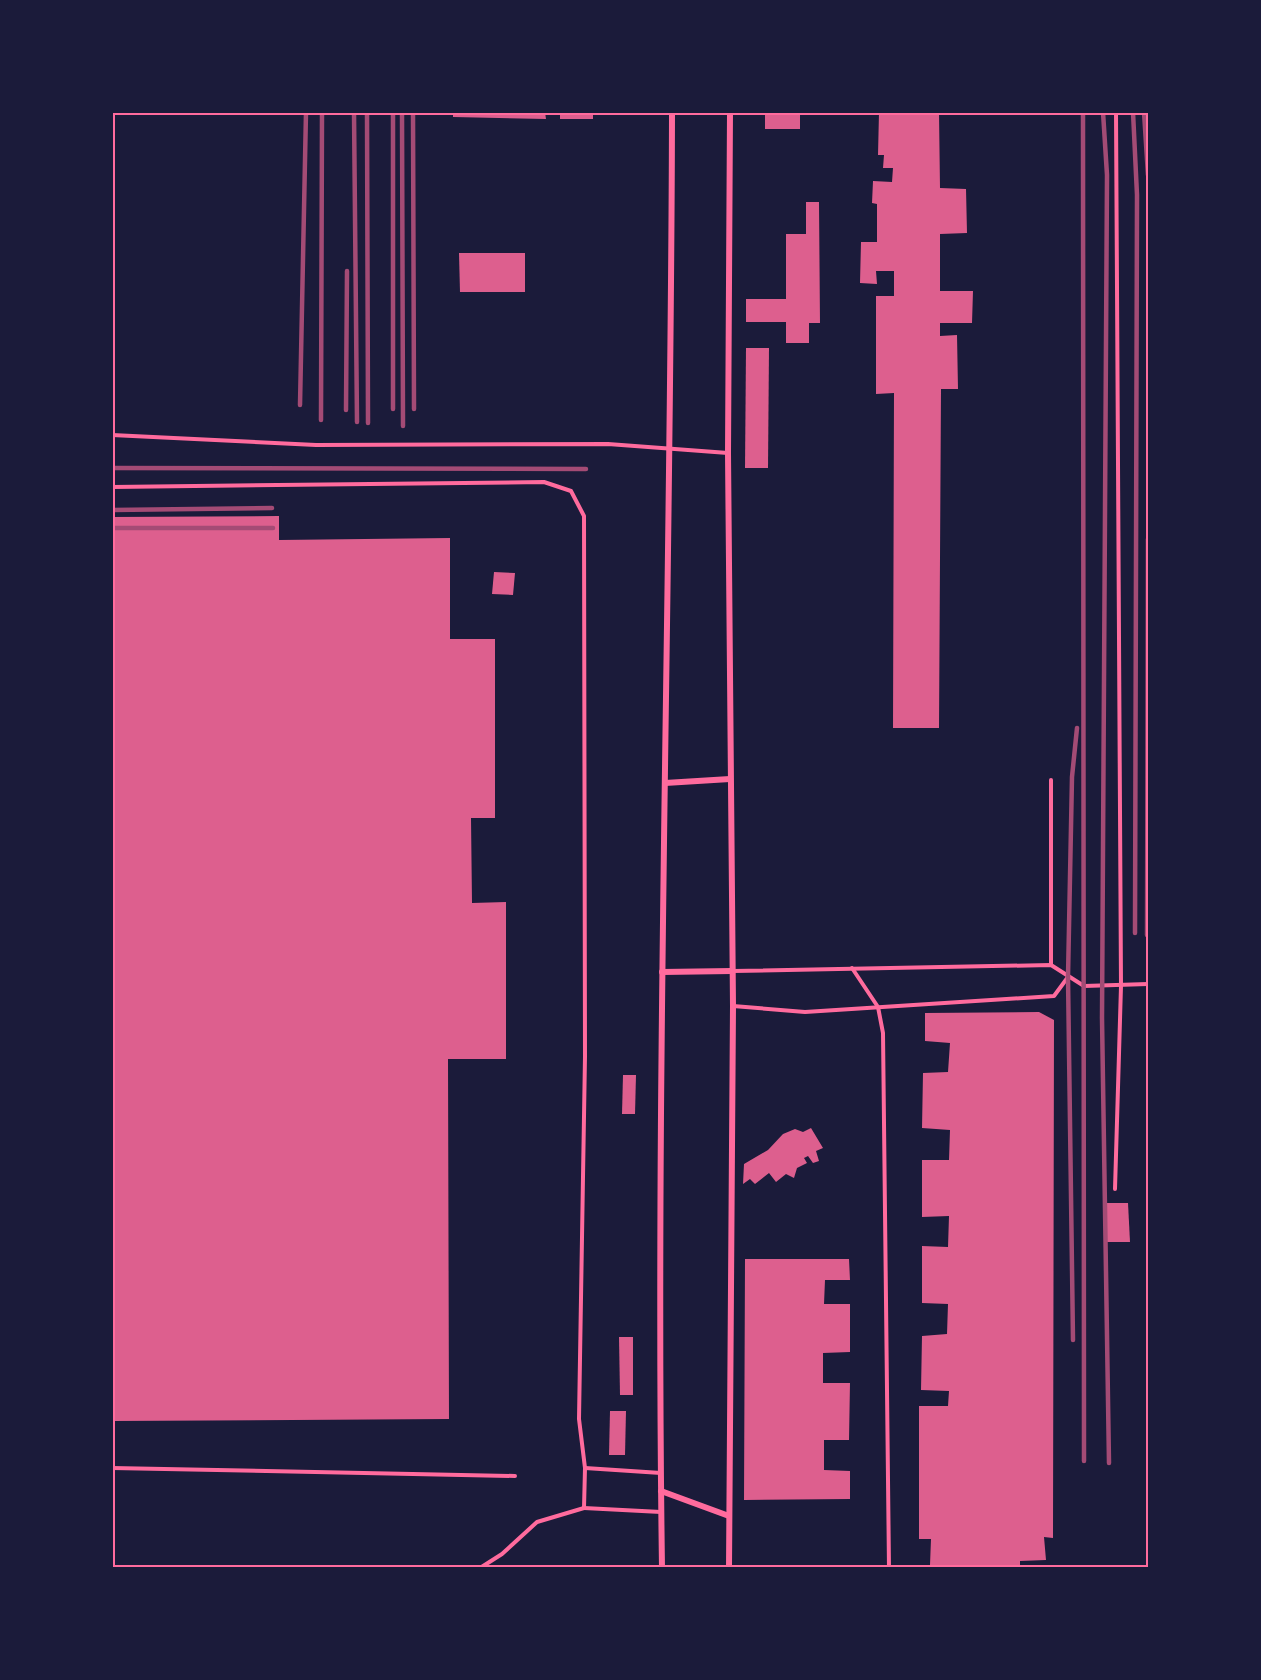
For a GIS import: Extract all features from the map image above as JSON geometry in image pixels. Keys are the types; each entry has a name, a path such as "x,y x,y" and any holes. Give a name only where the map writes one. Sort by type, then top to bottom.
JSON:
{"street":[{"path":"662,1568 662,972 672,447 672,112"},
{"path":"729,1568 733,1006 728,453 730,112"},
{"path":"665,783 730,779"},
{"path":"662,972 732,971"},
{"path":"661,1491 729,1516"}],"lane":[{"path":"1115,1189 1122,986 1116,112"},
{"path":"112,435 316,445 608,444 728,453"},
{"path":"112,487 544,482 571,491 584,516 585,1056 579,1419 585,1468 584,1508"},
{"path":"1051,780 1051,965"},
{"path":"732,971 1051,965 1084,986 1149,984"},
{"path":"852,968 878,1007 883,1033 890,1568"},
{"path":"733,1006 805,1012 1054,996 1068,977"},
{"path":"112,1468 514,1476"},
{"path":"585,1468 661,1473"},
{"path":"480,1568 502,1554 537,1522 584,1508 662,1512"}],"building":[{"path":"453,112 545,112 546,119 453,117"},
{"path":"560,112 593,112 593,119 560,119"},
{"path":"765,112 800,112 800,129 765,129"},
{"path":"879,112 939,112 940,188 966,189 967,233 940,234 940,291 973,291 972,323 940,323 940,336 957,335 958,389 941,389 939,728 893,728 894,393 876,394 876,296 894,296 894,271 876,271 877,284 860,283 861,242 877,242 877,204 872,203 873,181 892,182 893,168 883,168 884,155 878,155"},
{"path":"806,202 819,202 820,323 809,323 809,343 786,343 786,322 746,322 746,299 786,299 786,234 806,234"},
{"path":"459,253 525,253 525,292 460,292"},
{"path":"746,348 769,348 768,468 745,468"},
{"path":"279,516 279,540 450,538 450,639 495,639 495,818 471,818 472,903 506,902 506,1059 448,1059 449,1419 112,1421 112,517"},
{"path":"494,572 515,573 513,595 492,594"},
{"path":"1039,1012 1054,1020 1053,1538 1044,1537 1046,1560 1020,1561 1020,1568 930,1565 931,1539 919,1539 919,1406 948,1406 949,1391 921,1390 922,1336 947,1334 948,1304 922,1303 922,1246 948,1247 949,1216 922,1217 922,1160 949,1160 950,1130 922,1128 923,1073 948,1072 950,1043 925,1041 925,1013"},
{"path":"623,1075 636,1075 635,1114 622,1114"},
{"path":"811,1128 823,1148 816,1151 819,1161 813,1163 808,1156 804,1158 807,1163 797,1168 794,1178 786,1174 776,1182 769,1173 755,1184 750,1179 743,1184 744,1164 768,1150 783,1134 795,1129 803,1132"},
{"path":"1105,1203 1128,1203 1130,1242 1105,1242"},
{"path":"745,1259 849,1259 850,1280 825,1280 824,1304 850,1304 850,1352 823,1353 823,1383 850,1383 849,1440 824,1440 824,1470 850,1471 850,1499 744,1500"},
{"path":"619,1337 633,1337 633,1395 620,1395"},
{"path":"610,1411 626,1411 625,1455 609,1455"}],"railway":[{"path":"300,405 306,112"},
{"path":"321,420 322,112"},
{"path":"354,112 357,422"},
{"path":"367,112 368,423"},
{"path":"393,112 393,409"},
{"path":"402,112 403,426"},
{"path":"413,112 414,409"},
{"path":"1083,112 1084,1461"},
{"path":"1103,112 1107,175 1102,1018 1109,1463"},
{"path":"1133,112 1137,195 1135,933"},
{"path":"1144,112 1148,175"},
{"path":"346,410 347,271"},
{"path":"112,468 586,469"},
{"path":"112,510 272,508"},
{"path":"112,528 273,528"},
{"path":"1147,935 1148,539"},
{"path":"1073,1340 1068,977 1072,777 1077,728"}]}
